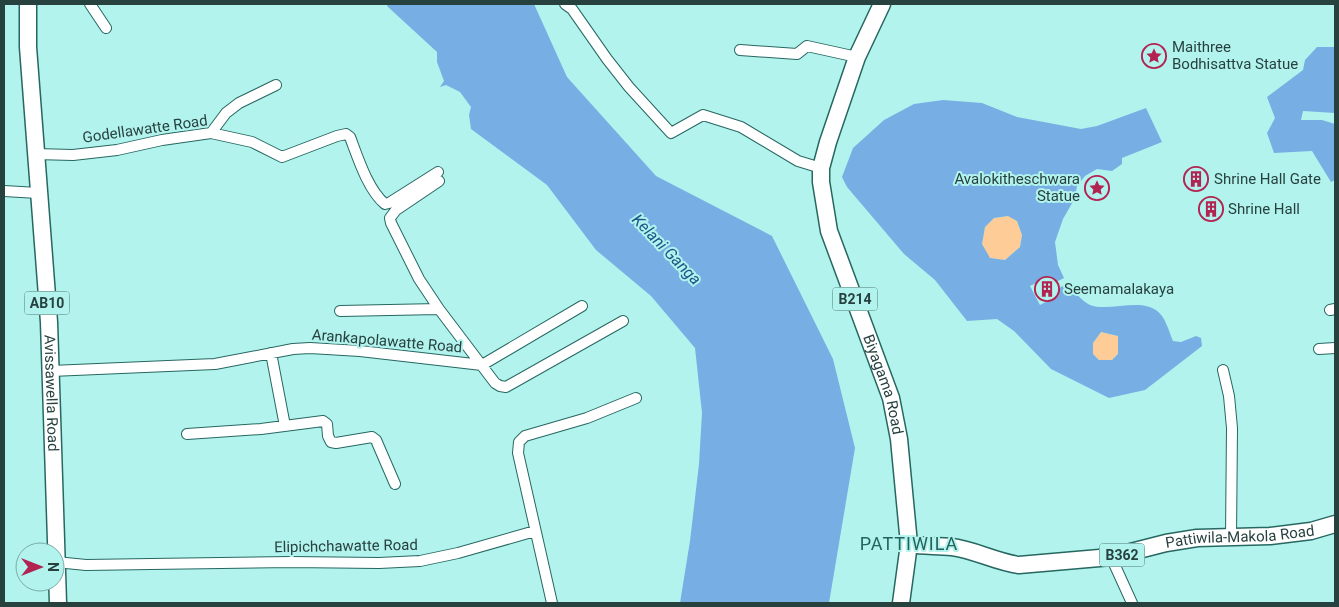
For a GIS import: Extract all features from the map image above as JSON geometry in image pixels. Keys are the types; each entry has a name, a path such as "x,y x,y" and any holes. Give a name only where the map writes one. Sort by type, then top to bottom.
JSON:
{"main road":[{"name":"Avissawella Road","path":"28,4 28,47 51,371 55,542"},
{"name":"Biyagama Road","path":"882,4 856,57 821,168 823,201 828,230 891,398 899,439 909,544 901,603"},
{"name":"Pattiwila-Makola Road","path":"909,544 926,547 951,547 1005,563 1019,565 1111,557 1196,538 1270,536 1311,531 1335,524"}],"street":[{"path":"90,4 106,28"},
{"path":"565,4 572,9 629,87 671,133 703,115 741,126 798,161 821,168"},
{"path":"740,50 797,54 807,46 856,57"},
{"path":"211,133 226,113 239,103 276,85"},
{"name":"Godellawatte Road","path":"35,154 73,155 117,150 162,140 211,133 252,142 282,157 346,134 350,137 365,175 379,199 385,204 439,176 396,210 390,218 392,227 419,279 439,309"},
{"path":"4,191 38,193"},
{"path":"482,365 582,306"},
{"path":"340,311 439,309 495,383 506,387 623,321"},
{"path":"1319,349 1335,348"},
{"name":"Arankapolawatte Road","path":"51,371 215,364 293,349 337,349 482,365"},
{"path":"271,353 285,426"},
{"path":"1222,370 1229,396 1232,428 1231,537"},
{"path":"552,603 518,453 519,442 525,436 587,418 636,398"},
{"path":"187,434 323,421 327,424 328,436 331,442 336,443 372,437 376,440 395,484"},
{"name":"Elipichchawatte Road","path":"65,563 379,563 420,561 458,553 535,531"},
{"path":"1111,557 1132,603"}],"shaded area":[{"path":"1009,216 1017,221 1022,235 1020,247 1005,260 989,258 982,244 985,227 994,218"},
{"path":"1101,332 1118,336 1118,354 1112,360 1099,360 1093,354 1093,343"}],"water":[{"name":"Kelani Ganga","path":"388,4 534,4 567,77 656,176 772,236 833,359 855,448 829,603 680,603 690,541 699,464 702,413 695,348 651,296 596,250 547,185 471,129 469,115 471,107 460,92 446,85 440,87 444,81 437,62 437,52 387,6"},
{"path":"1317,47 1335,47 1335,113 1303,111 1301,120 1322,120 1335,124 1335,180 1331,182 1312,151 1274,153 1267,133 1275,118 1267,97 1303,70 1305,60"},
{"path":"943,100 982,103 1017,117 1081,129 1097,126 1146,108 1162,142 1122,158 1122,164 1112,171 1097,169 1085,176 1077,186 1075,198 1063,219 1055,242 1058,265 1064,278 1054,283 1050,276 1030,286 1040,305 1059,295 1056,290 1066,284 1090,305 1099,307 1147,306 1162,316 1173,341 1181,342 1196,336 1201,338 1202,346 1145,390 1109,398 1051,369 1014,331 997,319 967,321 935,280 904,254 847,187 842,177 853,148 884,120 914,104","holes":["1008,216 1017,221 1022,235 1020,247 1005,260 990,258 982,244 985,227 994,218","1101,332 1118,336 1118,354 1112,360 1099,360 1093,354 1093,343"]}],"place":[{"name":"Maithree Bodhisattva Statue","path":"1154,56"},
{"name":"Shrine Hall Gate","path":"1196,179"},
{"name":"Avalokitheschwara Statue","path":"1097,188"},
{"name":"Shrine Hall","path":"1211,209"},
{"name":"Seemamalakaya","path":"1047,289"}],"district":[{"name":"PATTIWILA","path":"909,544"}]}
